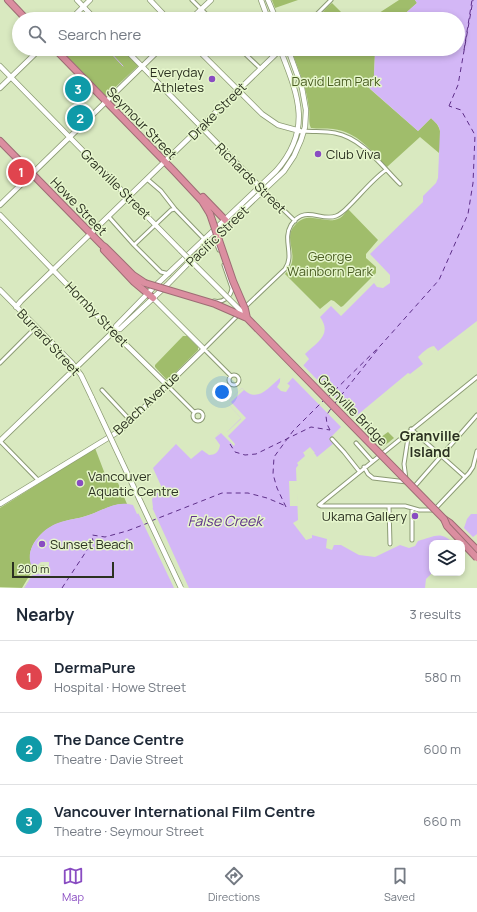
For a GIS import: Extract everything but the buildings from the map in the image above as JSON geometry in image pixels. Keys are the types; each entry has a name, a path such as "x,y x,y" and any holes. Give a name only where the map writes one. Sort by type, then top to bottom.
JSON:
{"highway":[{"path":"8,0 19,12"},
{"name":"Seymour Street","path":"62,56 165,161 202,201 210,214"},
{"name":"Howe Street","path":"0,141 102,245 133,275 145,283"},
{"path":"174,171 180,172 227,222"},
{"name":"Granville Bridge","path":"210,214 234,286 245,309 247,318"},
{"path":"102,245 103,249 110,258 134,282 151,296"},
{"name":"Granville Bridge","path":"145,283 215,304 247,318 477,551"},
{"path":"444,519 447,526 477,558"}],"main road":[{"path":"77,0 88,12"},
{"path":"78,12 90,0"},
{"path":"150,0 161,12"},
{"path":"201,10 211,0"},
{"path":"261,0 265,12"},
{"path":"268,0 273,12"},
{"path":"0,88 33,56"},
{"name":"Richards Street","path":"132,56 262,189"},
{"path":"0,205 153,56"},
{"path":"204,56 268,119 281,126 298,131 304,131"},
{"name":"Drake Street","path":"16,307 53,269 109,217 165,161 170,158 200,126 273,56"},
{"name":"Pacific Street","path":"262,189 294,144 298,131 298,98 294,83 283,56"},
{"name":"Pacific Street","path":"0,441 115,330 116,326 151,296 167,285 227,222 288,164 299,147 304,131 306,110 304,95 290,56"},
{"name":"Granville Street","path":"0,66 128,198 182,250"},
{"name":"Hornby Street","path":"0,215 115,330 167,385"},
{"name":"Pacific Street","path":"151,296 168,274 204,239 227,222"},
{"name":"Granville Bridge","path":"182,250 247,318"},
{"name":"Burrard Street","path":"0,290 81,375 182,588"},
{"path":"151,296 204,349"},
{"name":"Beach Avenue","path":"0,504 120,430 204,349"}],"street":[{"path":"192,0 201,10"},
{"path":"319,12 331,0"},
{"path":"247,56 260,68"},
{"path":"304,131 334,133 354,139 364,147 400,184"},
{"path":"295,221 310,214 327,217 339,215 386,170"},
{"path":"147,179 161,191 175,209 204,239 217,245 232,288 232,292 223,301 218,302 172,289 167,285"},
{"name":"Richards Street","path":"262,189 295,221"},
{"path":"134,245 171,210 175,209"},
{"path":"109,217 161,272 168,274"},
{"name":"Beach Avenue","path":"204,349 285,269 290,257 287,238 290,228 295,221"},
{"path":"191,261 271,343"},
{"path":"0,363 36,327"},
{"path":"204,349 231,376"},
{"path":"436,511 419,510 405,506 319,505 372,460 477,377"},
{"name":"Hornby Street","path":"167,385 194,412"},
{"path":"102,390 130,420"},
{"path":"413,488 477,414"},
{"path":"411,429 465,477"},
{"path":"406,433 408,438 404,464 406,481 477,551"},
{"path":"332,439 359,471"},
{"path":"0,441 38,480"},
{"path":"356,443 372,460"},
{"path":"436,511 473,467 477,451"},
{"path":"364,467 368,474 373,478 406,481"},
{"path":"389,506 390,544"},
{"path":"412,510 412,540"}],"green space":[{"path":"272,0 298,0 275,8"},
{"path":"399,0 415,0 417,3 407,12 381,12"},
{"path":"332,3 341,12 323,12"},
{"path":"67,56 129,56 138,66 106,96"},
{"name":"David Lam Park","path":"294,56 375,56 374,76 367,84 370,89 418,131 431,118 437,125 441,135 439,153 420,137 387,167 363,143 350,134 333,129 311,128 309,109 302,79"},
{"name":"George Wainborn Park","path":"348,209 378,240 366,254 366,258 376,267 376,273 343,306 341,307 331,300 320,309 285,274 292,261 290,242 291,231 300,220 311,218 334,220 340,218"},
{"path":"183,336 187,336 198,347 198,350 169,379 166,379 155,367 155,365"},
{"path":"388,432 394,438 383,447 377,440"},
{"path":"95,448 108,482 118,483 127,504 111,506 51,527 36,540 30,557 33,569 42,563 47,565 33,574 24,588 0,587 0,508"}],"water":[{"name":"False Creek","path":"415,0 477,0 477,321 438,351 434,346 425,350 418,357 423,364 410,374 408,373 355,417 353,415 330,438 334,443 317,457 313,454 300,463 296,468 298,520 293,523 306,540 312,538 312,535 327,539 326,548 332,550 334,545 341,545 359,555 375,557 400,545 409,548 415,546 418,541 433,536 445,537 450,540 429,540 429,576 426,579 425,588 24,588 33,574 43,569 45,563 33,569 30,562 30,555 35,542 45,530 58,523 85,516 110,506 121,504 133,505 137,514 153,508 152,499 162,488 153,468 176,444 191,459 202,450 209,455 216,453 219,450 220,445 215,438 220,432 227,432 241,418 229,405 229,401 242,388 247,393 257,395 267,390 280,378 281,382 288,383 309,359 305,354 322,338 325,329 324,323 320,317 331,306 341,316 374,283 377,287 383,288 390,283 390,275 370,254 423,202 423,196 436,183 438,178 440,130 438,125 431,118 418,131 367,86 374,76 375,56 465,56 465,12 407,12 417,3"},
{"path":"471,514 477,514 477,534 473,537 464,528 467,519"}],"pier":[{"path":"302,364 355,419 353,418 342,428 291,376"},
{"path":"280,379 287,380 287,383 290,386 286,392 281,391 277,387"},
{"path":"242,388 244,390 231,402 246,418 228,436 235,444 234,446 221,433 215,438 220,432 227,432 241,419 229,405 229,401"},
{"path":"310,447 315,453 299,466 297,463 305,456 303,452"},
{"path":"289,481 297,481 298,506 290,506"},
{"path":"134,504 138,512 151,505 189,588 174,588"},
{"path":"41,562 49,562 49,565 38,574 33,574 24,588 22,588 31,573 45,565 40,565 34,571 30,567 33,569"}],"waterway":[{"path":"114,56 123,66"}],"ferry route":[{"path":"465,44 472,0"},
{"path":"465,45 473,0"},
{"path":"449,106 458,85 463,56"},
{"path":"328,397 381,345 439,280 468,214 473,183 475,135 461,110 449,106"},
{"path":"335,403 378,349"},
{"path":"286,507 277,488 273,474 274,457 293,431 324,400"},
{"path":"330,430 327,424 326,416 332,407"},
{"path":"230,444 235,452 245,455 256,454 311,427 330,430"},
{"path":"151,521 222,493 248,493 267,498 286,506"},
{"path":"62,588 93,541 92,535 105,537 148,523"}],"place":[{"name":"Everyday Athletes","path":"212,79"},
{"name":"Vancouver International Film Centre","path":"78,89"},
{"name":"The Dance Centre","path":"80,118"},
{"name":"Club Viva","path":"318,154"},
{"name":"DermaPure","path":"21,172"},
{"name":"Vancouver Aquatic Centre","path":"80,483"},
{"name":"Ukama Gallery","path":"415,516"},
{"name":"Sunset Beach","path":"42,544"}],"district":[{"name":"Granville Island","path":"430,444"}]}
